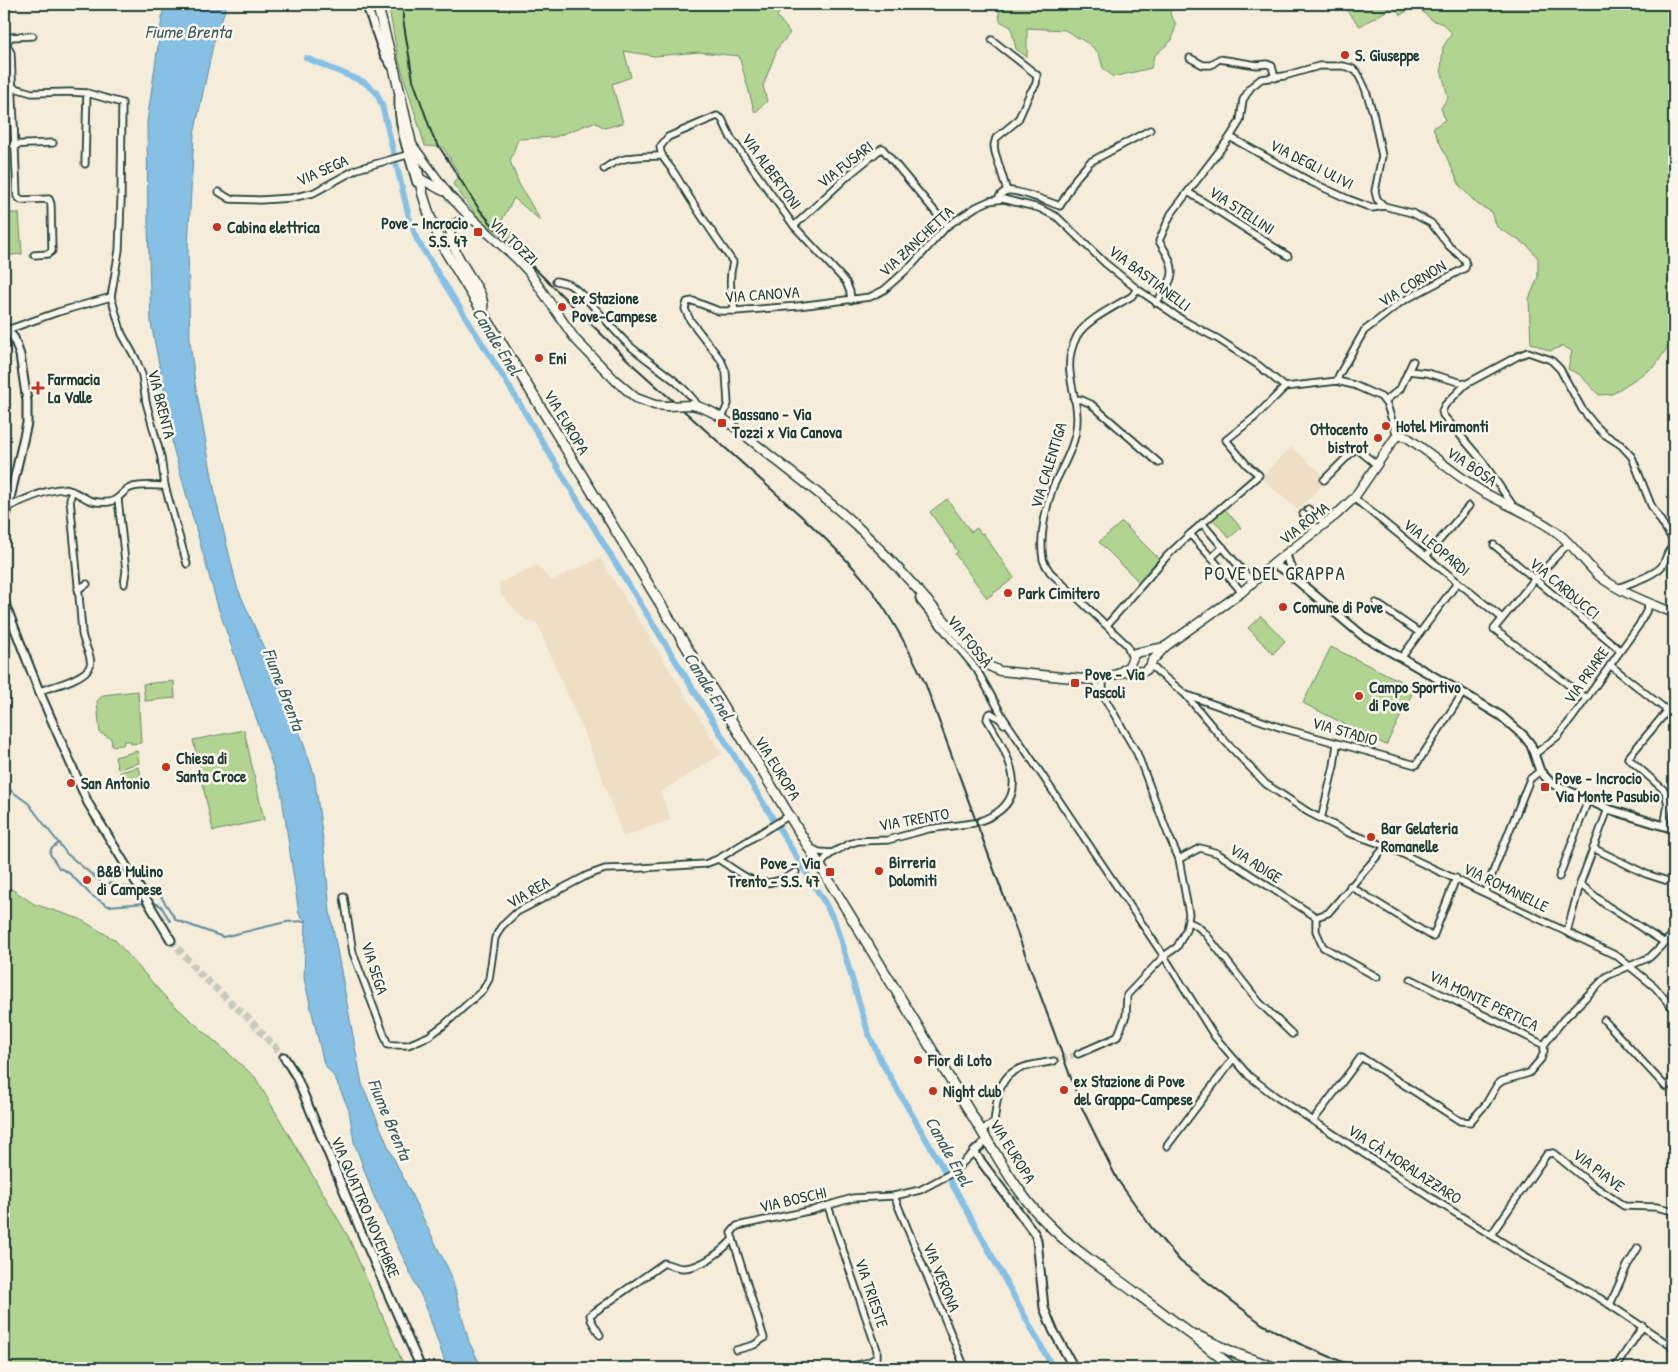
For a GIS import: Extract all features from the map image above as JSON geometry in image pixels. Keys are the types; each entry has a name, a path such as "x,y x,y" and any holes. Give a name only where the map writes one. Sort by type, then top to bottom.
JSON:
{"main road":[{"name":"VIA EUROPA","path":"378,4 426,206 446,252 788,818 810,848 1015,1185 1047,1224 1086,1256 1179,1325"},
{"path":"412,145 449,195"},
{"path":"419,178 438,187 449,195"},
{"name":"VIA TOZZI","path":"449,195 472,220 518,259 575,339 636,398 654,405 695,406"},
{"path":"472,220 460,221 454,224 450,237 455,251 482,295 484,316"},
{"name":"VIA FOSSÀ","path":"695,406 706,408 722,418 810,487 860,529 922,594"},
{"name":"VIA BOSA","path":"1397,436 1405,436 1426,449 1456,475 1559,534 1599,576 1650,604 1674,613"},
{"name":"VIA ROMA","path":"1142,671 1152,663 1166,646 1242,592 1273,564 1326,524 1354,498 1397,436"},
{"path":"922,594 979,660 990,667 1017,673 1094,680 1119,673 1142,671"},
{"name":"VIA ROMA","path":"1142,651 1166,646"},
{"path":"1119,673 1142,651 1150,655 1152,663"},
{"path":"1131,660 1133,668 1142,671"},
{"path":"1179,1325 1235,1368"},
{"path":"1179,1325 1217,1345 1276,1368"}],"street":[{"path":"366,4 384,54 395,72"},
{"path":"33,36 11,37 5,44 11,53 17,196 21,200 49,199 51,204 52,251 48,254 34,255"},
{"path":"992,40 1037,76 1038,80 1018,120 996,138 994,145 1007,191"},
{"path":"1190,58 1203,64 1211,65 1219,59 1257,65 1267,64 1272,66 1275,78"},
{"path":"1188,192 1230,137 1240,121 1243,100 1251,87 1260,78 1275,78 1320,66 1347,67 1357,72 1369,98 1381,149 1382,163 1375,191 1377,198 1384,206"},
{"path":"4,85 7,84 13,88 32,93 87,93 85,164"},
{"path":"399,88 398,113 406,155 423,209 434,227"},
{"name":"VIA BRENTA","path":"87,93 122,102 119,250 111,298 122,334 142,375 146,402 162,457 165,486 187,564"},
{"name":"VIA ALBERTONI","path":"661,156 660,147 668,137 720,116 731,138 794,226 846,282 851,300"},
{"path":"998,199 1007,191 1060,206 1076,178 1090,162 1150,130"},
{"name":"VIA DEGLI ULIVI","path":"1230,137 1309,181 1348,199 1372,208 1384,206"},
{"path":"4,145 53,144"},
{"name":"VIA FUSARI","path":"794,226 850,174 882,148 947,226"},
{"name":"VIA SEGA","path":"219,192 230,199 292,198 314,193 357,169 406,155"},
{"path":"604,169 610,164 639,156 661,156 733,262 730,275 735,311"},
{"name":"VIA STELLINI","path":"1156,303 1172,281 1172,266 1159,241 1171,214 1188,192 1288,256"},
{"name":"VIA ZANCHETTA","path":"851,300 870,297 884,290 912,264 947,226 976,207 998,199"},
{"name":"VIA BASTIANELLI","path":"998,199 1039,208 1057,217 1105,263 1137,289 1184,321 1218,339 1258,365 1285,387"},
{"name":"VIA CORNON","path":"1337,381 1364,331 1401,302 1465,268 1464,259 1449,246 1431,223 1412,213 1384,206"},
{"path":"556,281 569,284 628,344 651,365 690,395 695,406"},
{"name":"VIA CALENTIGA","path":"1107,625 1050,572 1043,561 1043,532 1052,489 1076,430 1074,399 1070,381 1070,354 1078,335 1084,327 1132,296 1137,289"},
{"path":"4,525 6,508 27,423 27,401 20,355 14,338 5,329 111,298"},
{"name":"VIA CANOVA","path":"722,418 728,404 726,372 721,360 690,320 685,309 688,302 693,300 719,311 735,311 851,300"},
{"path":"1514,507 1483,462 1443,415 1442,411 1445,405 1466,384 1528,352 1551,360 1560,369 1582,409 1594,424 1632,457 1650,504 1674,544 1669,549 1662,565 1656,571 1618,588"},
{"path":"1384,401 1400,388 1413,361"},
{"path":"1408,371 1427,373 1466,384"},
{"path":"1142,651 1127,645 1107,625 1190,534 1259,475 1247,465 1226,440 1255,417 1285,387 1337,381 1354,385 1376,394 1384,401 1397,436"},
{"path":"1074,399 1091,404 1159,463"},
{"name":"VIA ROMA","path":"1324,480 1356,448 1377,465"},
{"path":"6,508 64,489 72,491 91,502 108,502 118,499 129,488 165,486"},
{"path":"39,691 80,676 90,666 90,659 83,637 78,589 70,499 72,491"},
{"name":"VIA LEOPARDI","path":"1354,498 1502,618"},
{"path":"118,499 126,571 124,584"},
{"path":"1426,556 1469,506"},
{"path":"1308,509 1326,524"},
{"path":"1303,514 1318,531"},
{"path":"1202,523 1253,583"},
{"path":"1190,534 1242,592"},
{"path":"1569,543 1534,580 1494,629 1586,698"},
{"name":"VIA CARDUCCI","path":"1494,545 1620,650"},
{"path":"1211,558 1223,547"},
{"path":"1286,554 1298,581"},
{"path":"1273,564 1286,571 1363,636 1463,692 1501,716 1524,736 1535,754 1540,771 1551,783 1608,809 1674,829"},
{"path":"1401,658 1458,582"},
{"path":"78,589 87,584"},
{"name":"VIA FOSSÀ","path":"922,594 920,601 977,670 1003,717 1164,956"},
{"path":"4,601 39,691 88,803 171,940"},
{"path":"1376,603 1420,633"},
{"name":"VIA PRIARE","path":"1535,754 1558,736 1639,625 1650,604"},
{"path":"1127,645 1131,660"},
{"name":"VIA ROMANELLE","path":"1152,663 1158,672 1185,694 1266,784 1321,819 1349,833 1386,846 1456,878 1617,956 1655,988 1674,1010"},
{"path":"1610,665 1674,716"},
{"path":"1142,671 1158,672"},
{"path":"1103,678 1103,697"},
{"path":"1078,1054 1118,1038 1126,1016 1127,994 1164,956 1177,947 1189,922 1179,859 1137,753 1094,680"},
{"name":"VIA STADIO","path":"1185,694 1282,728 1416,765 1463,692"},
{"path":"1664,826 1668,805 1665,790 1628,758 1668,710"},
{"name":"VIA TRENTO","path":"832,853 858,841 888,840 928,829 977,822 991,817 1002,808 1012,795 1014,786 1011,768 997,736 987,719 991,713 1000,719 1019,745 1026,750"},
{"path":"1321,819 1338,744"},
{"path":"1485,892 1530,779 1540,771"},
{"path":"1559,877 1588,800"},
{"path":"1567,932 1592,848 1608,809"},
{"name":"VIA REA","path":"388,1046 408,1045 429,1036 483,990 490,972 495,938 501,927 517,912 588,875 605,869 694,866 718,859 788,818"},
{"path":"1377,977 1323,947 1316,931 1316,917 1328,913 1386,846"},
{"path":"810,848 819,852 832,853"},
{"name":"VIA ADIGE","path":"1179,859 1200,848 1217,853 1316,917"},
{"path":"1592,848 1646,874 1674,884"},
{"path":"820,866 832,853"},
{"path":"718,859 748,878 760,883 780,881 796,872"},
{"path":"1350,886 1433,936 1456,878"},
{"path":"1580,884 1606,905 1665,943"},
{"name":"VIA SEGA","path":"344,896 353,953 388,1046"},
{"path":"1189,922 1198,926 1205,933 1258,1002 1292,1034"},
{"path":"1312,1121 1360,1057 1460,1121 1470,1122 1486,1104 1497,1085 1502,1081 1529,1073 1541,1059 1544,1045 1564,1020 1607,976 1650,956 1674,933"},
{"name":"VIA CÀ MORALAZZARO","path":"1164,956 1216,1037 1249,1076 1312,1121 1491,1235 1610,1305 1674,1348"},
{"name":"VIA MONTE PERTICA","path":"1411,979 1544,1045"},
{"path":"1604,1020 1666,1087 1674,1080"},
{"name":"VIA QUATTRO NOVEMBRE","path":"284,1057 296,1076 364,1239 421,1368"},
{"path":"1167,1146 1233,1059"},
{"path":"981,1130 994,1123 1000,1090 1009,1075 1023,1068 1054,1061"},
{"name":"VIA BOSCHI","path":"733,1239 731,1233 737,1226 813,1210 853,1198 894,1196 920,1190 952,1173 987,1140"},
{"path":"974,1152 1035,1234 1044,1308 1053,1330 1074,1368"},
{"name":"VIA PIAVE","path":"1491,1235 1550,1152 1554,1153 1590,1183 1624,1206 1656,1207 1674,1211"},
{"name":"VIA VERONA","path":"894,1196 965,1368"},
{"name":"VIA TRIESTE","path":"828,1206 878,1350 877,1357 869,1362 845,1368"},
{"path":"600,1335 591,1320 590,1315 592,1313 664,1263 681,1268 697,1265 724,1248 733,1239 764,1338 754,1345 736,1350"},
{"path":"1610,1305 1627,1266 1638,1248"},
{"path":"1615,1368 1643,1326"}],"shaded area":[{"path":"1291,447 1328,479 1298,510 1261,478"},
{"path":"600,558 722,754 660,792 671,819 623,837 595,759 537,623 525,620 501,594 499,583 537,565 551,581"}],"green space":[{"path":"388,4 785,4 777,16 790,33 777,49 763,86 767,101 755,113 739,56 699,52 654,56 624,51 631,77 612,84 623,123 605,128 594,122 555,137 518,139 510,161 519,184 541,221 514,198 502,220 526,249 481,221 453,184 459,174 443,147 425,146 399,61"},
{"path":"998,4 1172,4 1170,14 1176,24 1172,40 1154,56 1151,68 1113,77 1103,68 1099,53 1089,44 1065,30 1027,28 1027,57 1016,49 1011,27 1000,21"},
{"path":"1341,4 1674,4 1674,344 1667,348 1655,366 1612,394 1599,395 1579,374 1568,369 1572,351 1563,346 1550,351 1531,343 1529,299 1538,277 1538,258 1528,246 1497,227 1492,212 1477,204 1460,186 1433,128 1445,120 1441,108 1448,97 1441,69 1443,47 1452,33 1443,24 1432,20 1415,5 1401,15 1393,7 1360,26"},
{"path":"4,213 19,213 22,254 4,256"},
{"path":"947,499 971,532 977,528 981,534 983,533 1014,578 987,598 955,554 958,552 930,512"},
{"path":"1225,509 1241,528 1229,538 1213,519"},
{"path":"1122,522 1159,559 1138,581 1099,542"},
{"path":"1261,616 1285,641 1273,654 1248,628"},
{"name":"Campo Sportivo di Pove","path":"1331,647 1415,688 1386,745 1303,703"},
{"path":"174,681 175,698 145,701 143,684"},
{"path":"138,691 141,743 131,744 131,741 124,741 123,745 112,746 111,738 100,733 97,701 103,695"},
{"path":"244,730 264,820 213,831 193,740"},
{"path":"137,751 139,763 118,769 115,757"},
{"path":"139,767 142,781 122,784 120,772"},
{"path":"4,884 34,904 80,919 115,940 167,999 255,1077 348,1236 405,1368 4,1368"}],"water":[{"name":"Fiume Brenta","path":"164,4 227,4 213,45 194,135 188,247 190,342 195,383 217,504 237,587 295,719 314,774 324,847 330,912 362,1084 391,1153 451,1275 469,1342 482,1368 447,1368 425,1304 373,1194 354,1142 349,1110 335,1078 324,1064 304,978 306,921 299,914 281,790 218,607 173,447 151,323 148,225 147,122"}],"waterway":[{"name":"Canale Enel","path":"306,58 364,82 376,92 382,105 409,217 417,240 509,386 608,551 825,903 835,922 868,1032 881,1061 963,1203 1053,1368"},
{"path":"4,786 28,803 67,854 100,881"},
{"path":"59,843 51,849 50,854 59,868 68,872 91,895 108,906 146,903"},
{"path":"109,883 136,888"},
{"path":"146,890 156,890 176,920 223,937 286,922 306,921"},
{"path":"155,903 161,906 170,921"}],"tunnel":[{"path":"171,940 199,973 248,1018 284,1057"},
{"path":"1054,1061 1078,1054"}],"railway":[{"path":"403,4 403,19 413,80 433,137 479,209 532,266 634,366 831,544 864,580 890,617 925,683 1082,1108 1117,1179 1151,1227 1180,1261 1262,1324 1300,1344 1357,1368"}],"place":[{"name":"S. Giuseppe","path":"1345,55"},
{"name":"Cabina elettrica","path":"217,227"},
{"name":"Pove - Incrocio S.S. 47","path":"478,232"},
{"name":"ex Stazione Pove-Campese","path":"562,307"},
{"name":"Eni","path":"539,358"},
{"name":"Farmacia La Valle","path":"38,388"},
{"name":"Bassano - Via Tozzi x Via Canova","path":"722,423"},
{"name":"Hotel Miramonti","path":"1386,426"},
{"name":"Ottocento bistrot","path":"1378,438"},
{"name":"Park Cimitero","path":"1008,593"},
{"name":"Comune di Pove","path":"1283,607"},
{"name":"Pove - Via Pascoli","path":"1075,683"},
{"name":"Campo Sportivo di Pove","path":"1359,696"},
{"name":"Chiesa di Santa Croce","path":"166,767"},
{"name":"San Antonio","path":"71,783"},
{"name":"Pove - Incrocio Via Monte Pasubio","path":"1545,787"},
{"name":"Bar Gelateria Romanelle","path":"1371,837"},
{"name":"Birreria Dolomiti","path":"879,871"},
{"name":"Pove - Via Trento - S.S. 47","path":"830,872"},
{"name":"B&B Mulino di Campese","path":"87,880"},
{"name":"Fior di Loto","path":"918,1060"},
{"name":"ex Stazione di Pove del Grappa-Campese","path":"1064,1090"},
{"name":"Night club","path":"933,1091"}],"district":[{"name":"POVE DEL GRAPPA","path":"1275,573"}]}
